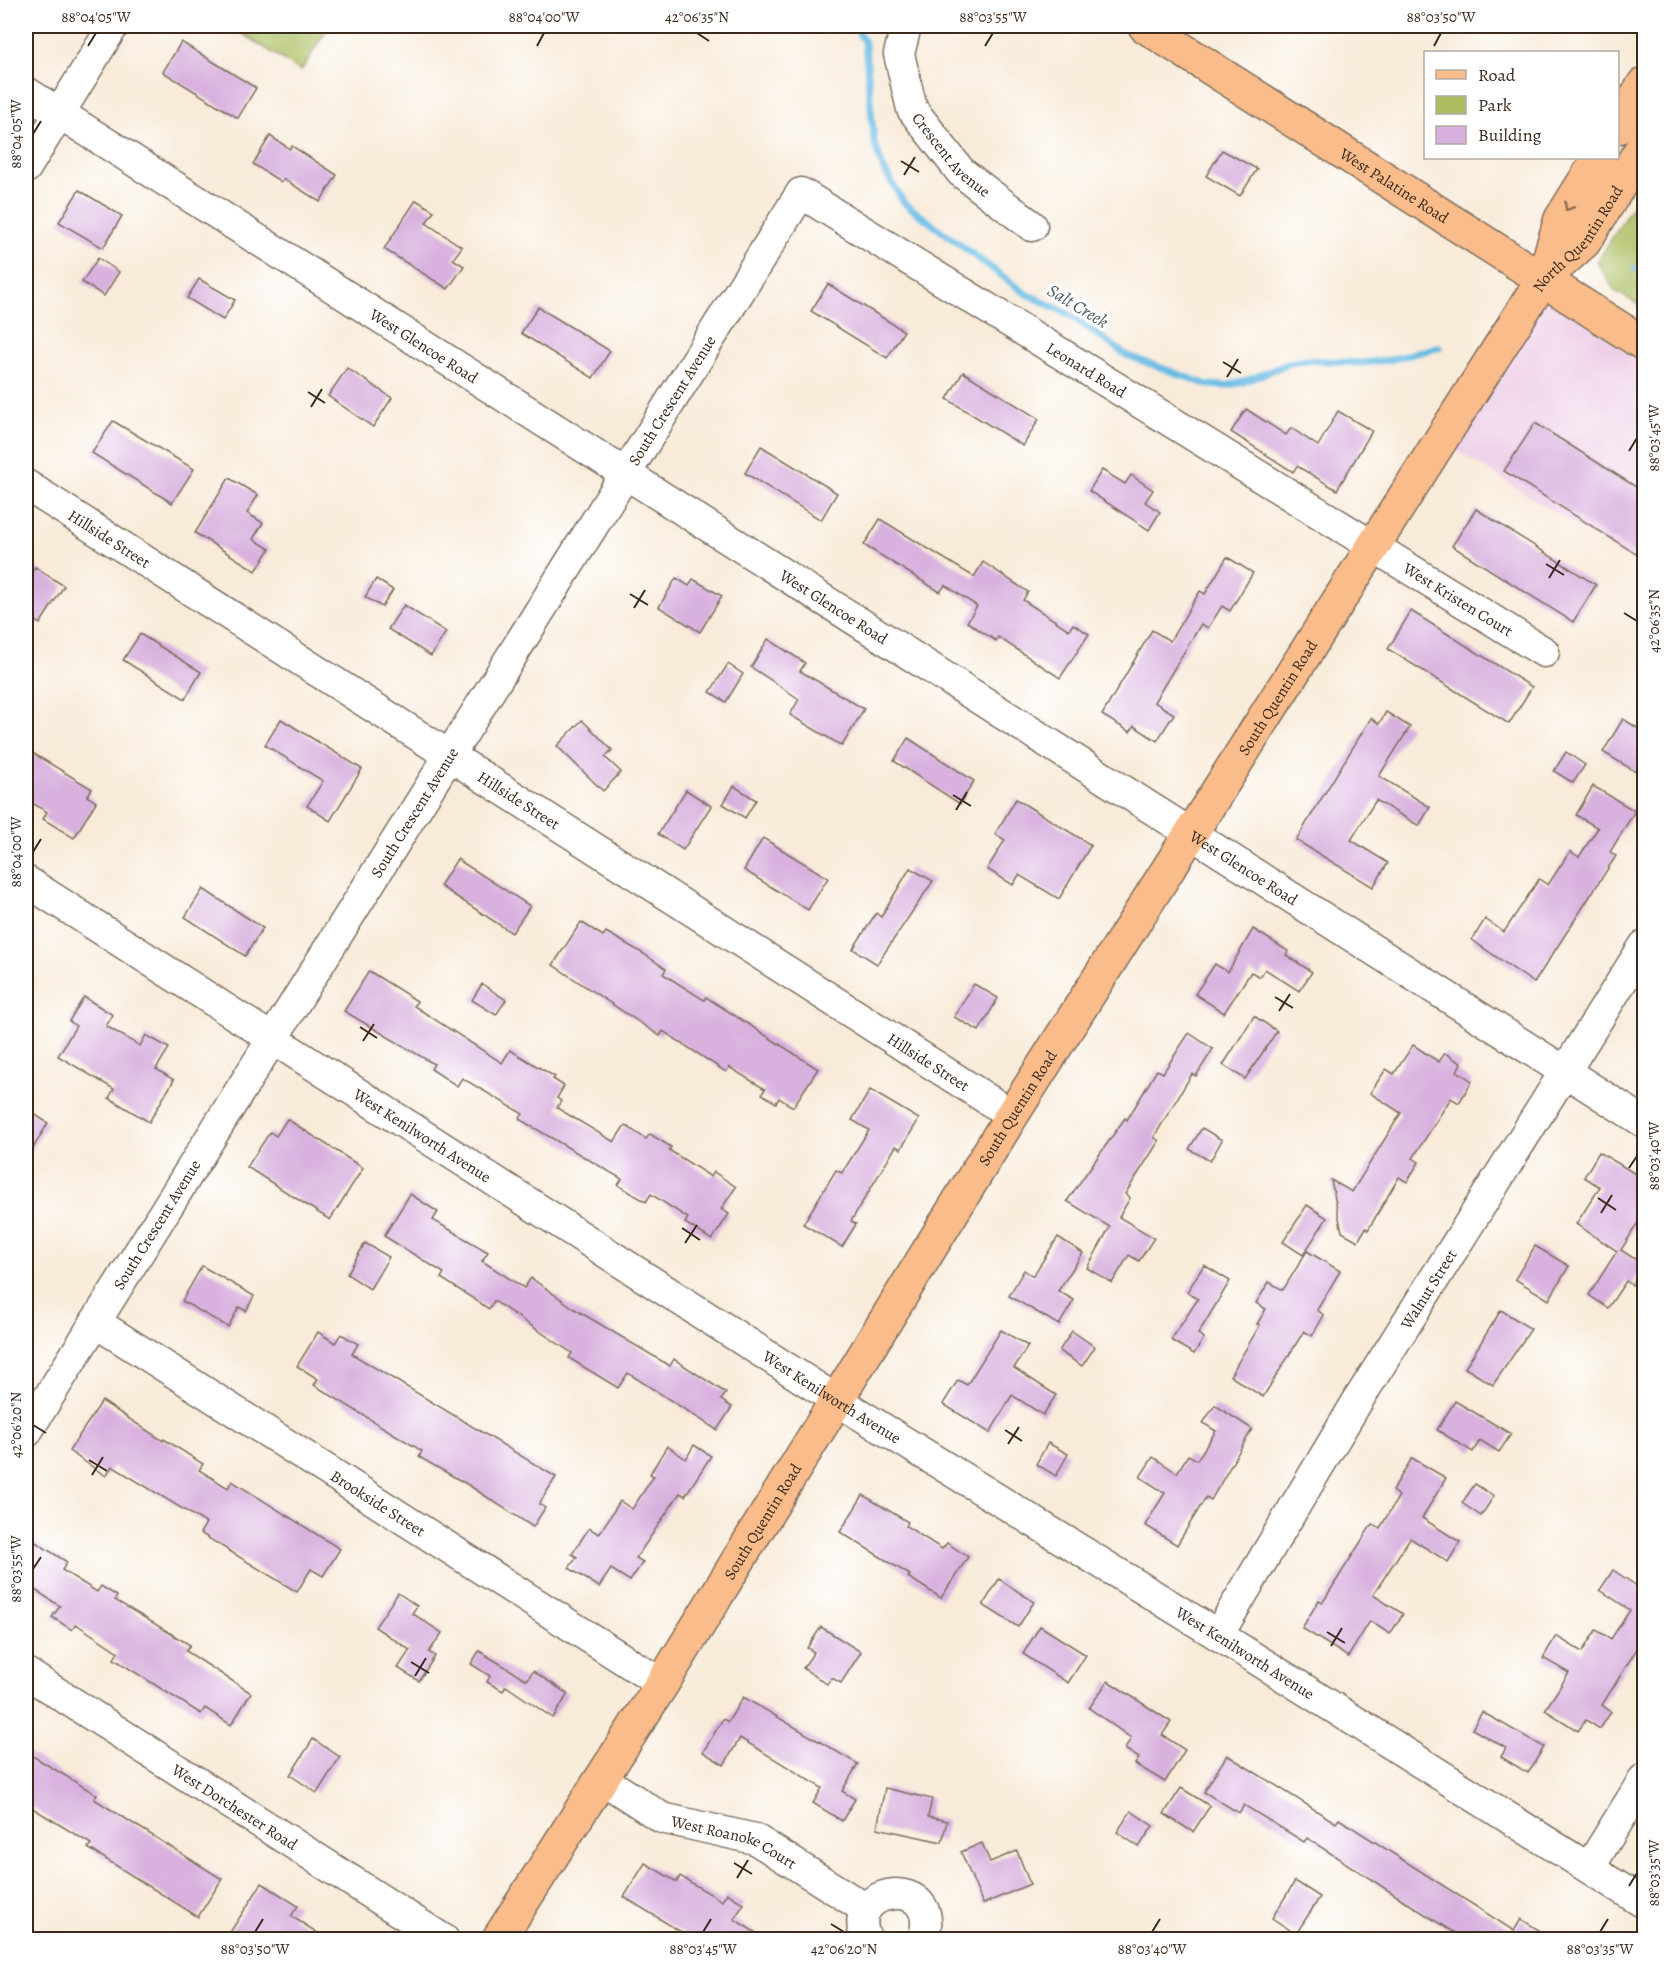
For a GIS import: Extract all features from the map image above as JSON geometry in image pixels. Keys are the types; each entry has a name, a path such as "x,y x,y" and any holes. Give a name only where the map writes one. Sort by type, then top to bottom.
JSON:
{"main road":[{"name":"West Palatine Road","path":"1145,26 1644,344"},
{"path":"1619,124 1644,84"},
{"name":"North Quentin Road","path":"1543,279 1584,242 1644,145"},
{"name":"North Quentin Road","path":"1543,279 1561,219 1598,159"},
{"name":"South Quentin Road","path":"498,1940 662,1684 1012,1115 1543,279"}],"street":[{"path":"26,168 113,26"},
{"name":"Crescent Avenue","path":"906,26 899,54 912,109 961,172 1032,226"},
{"name":"West Glencoe Road","path":"26,92 1644,1122"},
{"name":"South Crescent Avenue","path":"26,1433 624,472 801,193"},
{"name":"Leonard Road","path":"801,193 1373,547"},
{"name":"Hillside Street","path":"26,485 1012,1115"},
{"name":"West Kristen Court","path":"1373,547 1544,652"},
{"name":"West Kenilworth Avenue","path":"26,881 838,1401 1218,1635 1644,1903"},
{"name":"Walnut Street","path":"1218,1635 1360,1397 1644,946"},
{"name":"Brookside Street","path":"95,1322 662,1684"},
{"name":"West Dorchester Road","path":"26,1673 444,1940"},
{"name":"West Roanoke Court","path":"602,1779 662,1818 755,1839 866,1909"},
{"path":"1589,1868 1644,1779"},
{"path":"867,1940 863,1921 866,1909 875,1899 886,1894 898,1893 910,1896 920,1905 927,1928 923,1940"}],"shaded area":[{"path":"1543,279 1644,344 1644,568 1441,441"}],"green space":[{"path":"230,26 329,26 301,71"},
{"path":"1644,187 1644,308 1615,291 1597,262"}],"building":[{"path":"181,42 256,88 238,118 163,72"},
{"path":"270,136 290,149 292,146 337,175 320,202 284,179 281,182 253,164"},
{"path":"1222,150 1257,169 1240,196 1206,176"},
{"path":"79,190 122,216 103,248 59,222"},
{"path":"416,200 434,211 426,223 462,247 453,259 464,266 448,289 384,249"},
{"path":"98,258 119,272 104,296 82,282"},
{"path":"199,279 235,300 223,320 187,298"},
{"path":"828,284 904,331 887,358 811,311"},
{"path":"538,307 610,351 593,378 521,333"},
{"path":"347,368 392,398 373,427 328,396"},
{"path":"963,372 1039,419 1023,446 947,399"},
{"path":"1246,409 1286,435 1291,428 1318,446 1338,411 1372,431 1337,490 1297,466 1293,472 1231,432"},
{"path":"113,421 194,469 172,503 92,453"},
{"path":"1535,423 1644,492 1644,559 1504,471"},
{"path":"761,446 837,493 821,520 745,473"},
{"path":"1102,470 1125,484 1131,475 1153,490 1145,502 1160,512 1149,530 1089,491"},
{"path":"229,478 258,495 247,513 263,523 253,539 270,549 256,571 195,533"},
{"path":"1476,509 1596,585 1573,622 1452,546"},
{"path":"880,519 974,577 983,562 1028,592 1023,600 1069,630 1073,624 1089,634 1060,678 998,637 996,641 967,622 977,606 945,585 940,592 864,545"},
{"path":"1227,557 1253,573 1230,611 1222,606 1208,628 1201,624 1154,702 1174,714 1157,741 1134,726 1130,732 1102,715 1152,630 1170,641 1200,591 1205,594"},
{"path":"35,567 64,586 40,624 26,615 26,569 31,573"},
{"path":"676,578 689,586 693,579 722,596 700,632 659,607"},
{"path":"376,579 393,590 382,607 365,597"},
{"path":"404,605 446,632 431,656 388,629"},
{"path":"1411,611 1532,687 1509,724 1388,649"},
{"path":"140,634 201,672 185,699 123,660"},
{"path":"768,639 805,663 800,671 864,709 842,746 790,715 799,699 751,667"},
{"path":"728,664 743,674 726,702 710,692"},
{"path":"1386,712 1410,727 1379,776 1430,807 1419,826 1376,800 1351,840 1388,863 1373,887 1296,840 1371,718 1379,724"},
{"path":"281,719 362,769 330,821 307,806 323,781 265,745"},
{"path":"1623,719 1644,732 1644,759 1636,772 1603,752"},
{"path":"582,720 612,750 605,757 621,772 603,791 557,746"},
{"path":"908,738 974,781 960,804 894,761"},
{"path":"26,749 92,789 87,796 96,802 74,838 43,819 47,812 26,799"},
{"path":"1566,752 1585,765 1573,783 1554,771"},
{"path":"734,786 756,800 745,818 723,804"},
{"path":"1593,786 1635,811 1610,852 1616,856 1534,983 1472,940 1485,919 1504,932 1539,879 1548,885 1570,851 1579,857 1598,828 1576,815"},
{"path":"686,790 711,806 683,850 658,834"},
{"path":"1016,799 1091,845 1059,899 1019,875 1013,885 987,869 1005,840 995,834"},
{"path":"763,838 828,878 808,910 744,870"},
{"path":"457,859 530,906 512,933 440,886"},
{"path":"910,868 933,881 877,964 853,949 876,913 881,917"},
{"path":"203,889 263,928 245,956 185,917"},
{"path":"581,922 603,936 606,932 644,954 666,969 663,974 704,1000 706,997 818,1069 793,1107 779,1098 776,1103 762,1094 765,1089 729,1067 726,1072 663,1031 660,1036 553,965"},
{"path":"1253,929 1288,951 1286,955 1312,972 1299,991 1265,969 1260,977 1251,972 1224,1013 1195,994 1215,964 1228,972"},
{"path":"369,971 417,1001 414,1006 502,1063 510,1050 555,1077 553,1079 564,1086 557,1098 561,1101 557,1108 614,1142 625,1125 646,1139 650,1134 671,1147 669,1150 711,1177 714,1172 736,1187 721,1209 729,1214 712,1240 685,1223 688,1218 651,1194 646,1202 618,1185 622,1179 519,1119 523,1114 462,1078 457,1086 431,1069 434,1064 344,1011"},
{"path":"482,984 506,1000 496,1015 472,1000"},
{"path":"974,984 998,998 979,1031 954,1017"},
{"path":"84,997 113,1015 106,1026 140,1046 146,1035 169,1048 156,1069 174,1080 149,1122 109,1098 114,1089 58,1056 76,1026 69,1021"},
{"path":"1254,1016 1277,1031 1245,1079 1223,1065"},
{"path":"1189,1033 1213,1049 1196,1076 1192,1074 1154,1137 1159,1141 1125,1194 1130,1198 1119,1217 1154,1238 1139,1261 1129,1255 1112,1283 1087,1268 1110,1227 1067,1201 1125,1118 1127,1120 1157,1070 1163,1073"},
{"path":"1413,1045 1439,1062 1445,1053 1461,1063 1457,1071 1472,1081 1459,1103 1451,1098 1413,1158 1419,1162 1407,1182 1399,1177 1368,1230 1366,1228 1358,1241 1342,1232 1331,1180 1352,1192 1401,1113 1370,1093 1386,1069 1394,1074"},
{"path":"870,1090 919,1119 901,1149 896,1146 851,1221 856,1224 842,1247 803,1224 836,1170 842,1173 869,1130 852,1120"},
{"path":"26,1109 48,1123 26,1160"},
{"path":"287,1119 363,1168 330,1220 247,1167 270,1132 276,1136"},
{"path":"1202,1128 1222,1140 1210,1161 1189,1149"},
{"path":"1599,1152 1644,1179 1644,1213 1621,1250 1644,1265 1632,1285 1626,1281 1608,1308 1589,1295 1617,1251 1576,1224 1600,1187 1584,1177"},
{"path":"410,1194 438,1212 433,1220 488,1252 482,1261 524,1288 531,1278 578,1311 670,1366 674,1359 726,1393 721,1400 732,1407 717,1430 628,1373 618,1388 569,1358 572,1353 494,1301 489,1309 441,1278 444,1273 384,1236"},
{"path":"1307,1205 1327,1218 1303,1255 1283,1242"},
{"path":"1058,1237 1083,1253 1058,1291 1074,1300 1059,1325 1009,1296 1024,1270 1033,1276"},
{"path":"365,1243 389,1257 370,1289 347,1274"},
{"path":"1535,1246 1569,1266 1549,1300 1515,1279"},
{"path":"1307,1251 1340,1271 1317,1310 1324,1315 1312,1336 1304,1331 1263,1397 1230,1376 1260,1325 1257,1324 1266,1309 1256,1303 1269,1282 1283,1290"},
{"path":"1204,1265 1230,1281 1198,1334 1204,1338 1194,1354 1171,1340 1198,1299 1187,1292"},
{"path":"202,1266 254,1296 246,1311 239,1307 228,1327 182,1301"},
{"path":"1501,1310 1531,1329 1493,1385 1465,1368"},
{"path":"1001,1330 1028,1346 1014,1368 1056,1395 1043,1415 1012,1395 990,1433 943,1404 958,1380 967,1385"},
{"path":"1072,1331 1095,1347 1082,1366 1059,1351"},
{"path":"318,1332 335,1343 341,1334 358,1344 352,1354 556,1477 539,1504 545,1508 533,1527 470,1486 419,1457 422,1451 314,1385 318,1379 297,1366"},
{"path":"102,1401 203,1464 199,1470 228,1488 232,1481 340,1549 323,1576 311,1569 297,1592 200,1533 206,1523 112,1466 106,1476 69,1451"},
{"path":"1455,1401 1511,1434 1499,1452 1480,1440 1473,1452 1437,1430"},
{"path":"1215,1405 1252,1429 1211,1500 1206,1497 1177,1545 1145,1525 1165,1493 1140,1477 1153,1457 1177,1473 1188,1455 1197,1460 1216,1431 1203,1423"},
{"path":"1048,1443 1068,1454 1056,1476 1036,1464"},
{"path":"694,1445 711,1456 685,1496 680,1493 636,1558 643,1562 630,1581 611,1569 599,1587 569,1568 577,1557 572,1554 589,1528 599,1534 620,1501 632,1509 654,1476 650,1474 667,1446 686,1459"},
{"path":"1412,1458 1446,1478 1422,1518 1460,1542 1448,1562 1410,1538 1373,1595 1403,1614 1390,1634 1370,1621 1348,1657 1302,1628 1319,1600 1323,1602 1372,1524 1380,1528 1399,1496 1392,1491"},
{"path":"1475,1484 1494,1496 1481,1516 1462,1503"},
{"path":"863,1495 908,1522 906,1526 942,1549 947,1543 968,1557 941,1598 908,1577 910,1575 840,1532"},
{"path":"26,1536 67,1562 62,1570 97,1592 101,1586 117,1596 115,1600 190,1645 186,1651 251,1693 231,1725 205,1708 201,1714 114,1659 118,1652 76,1624 72,1630 52,1617 60,1606 26,1584"},
{"path":"1613,1570 1643,1590 1644,1587 1644,1651 1638,1647 1602,1705 1611,1712 1600,1729 1586,1720 1578,1731 1545,1710 1569,1673 1543,1658 1556,1636 1582,1652 1596,1630 1611,1639 1630,1610 1600,1590"},
{"path":"999,1579 1034,1602 1018,1627 983,1605"},
{"path":"398,1593 417,1606 412,1613 442,1633 429,1652 435,1656 419,1681 398,1668 410,1650 375,1627"},
{"path":"1040,1626 1086,1655 1068,1683 1023,1654"},
{"path":"821,1627 861,1652 841,1683 832,1678 827,1684 803,1668 814,1652 807,1648"},
{"path":"479,1651 527,1680 533,1671 568,1694 553,1718 506,1686 503,1691 487,1682 490,1676 471,1664"},
{"path":"1108,1681 1171,1722 1162,1735 1185,1750 1165,1782 1135,1764 1139,1758 1125,1749 1131,1738 1089,1708"},
{"path":"743,1697 858,1764 842,1791 855,1799 842,1821 813,1803 822,1788 740,1738 724,1765 703,1752 723,1719 728,1722"},
{"path":"1482,1712 1544,1747 1528,1773 1501,1757 1506,1748 1472,1729"},
{"path":"313,1739 340,1757 317,1793 290,1775"},
{"path":"26,1752 97,1795 94,1799 222,1879 198,1917 88,1848 91,1844 26,1804"},
{"path":"1227,1755 1336,1823 1339,1819 1514,1931 1521,1919 1555,1940 1465,1940 1307,1838 1304,1842 1244,1805 1239,1813 1204,1792"},
{"path":"885,1788 932,1799 928,1817 947,1821 942,1842 877,1828"},
{"path":"1181,1788 1210,1806 1193,1832 1164,1814"},
{"path":"1131,1811 1153,1826 1139,1847 1117,1832"},
{"path":"982,1843 990,1862 1017,1851 1030,1884 983,1904 961,1852"},
{"path":"645,1863 677,1882 680,1876 722,1901 727,1893 744,1904 734,1919 767,1940 694,1940 624,1897"},
{"path":"1295,1881 1320,1897 1296,1934 1272,1918"},
{"path":"262,1883 298,1906 291,1916 329,1940 225,1940"}],"waterway":[{"name":"Salt Creek","path":"855,26 865,43 874,142 883,168 904,203 1025,293 1070,315 1126,355 1208,385 1225,386 1243,382 1290,363 1308,360 1361,363 1389,360 1439,347"},
{"name":"Salt Creek","path":"1635,269 1644,266"}]}
